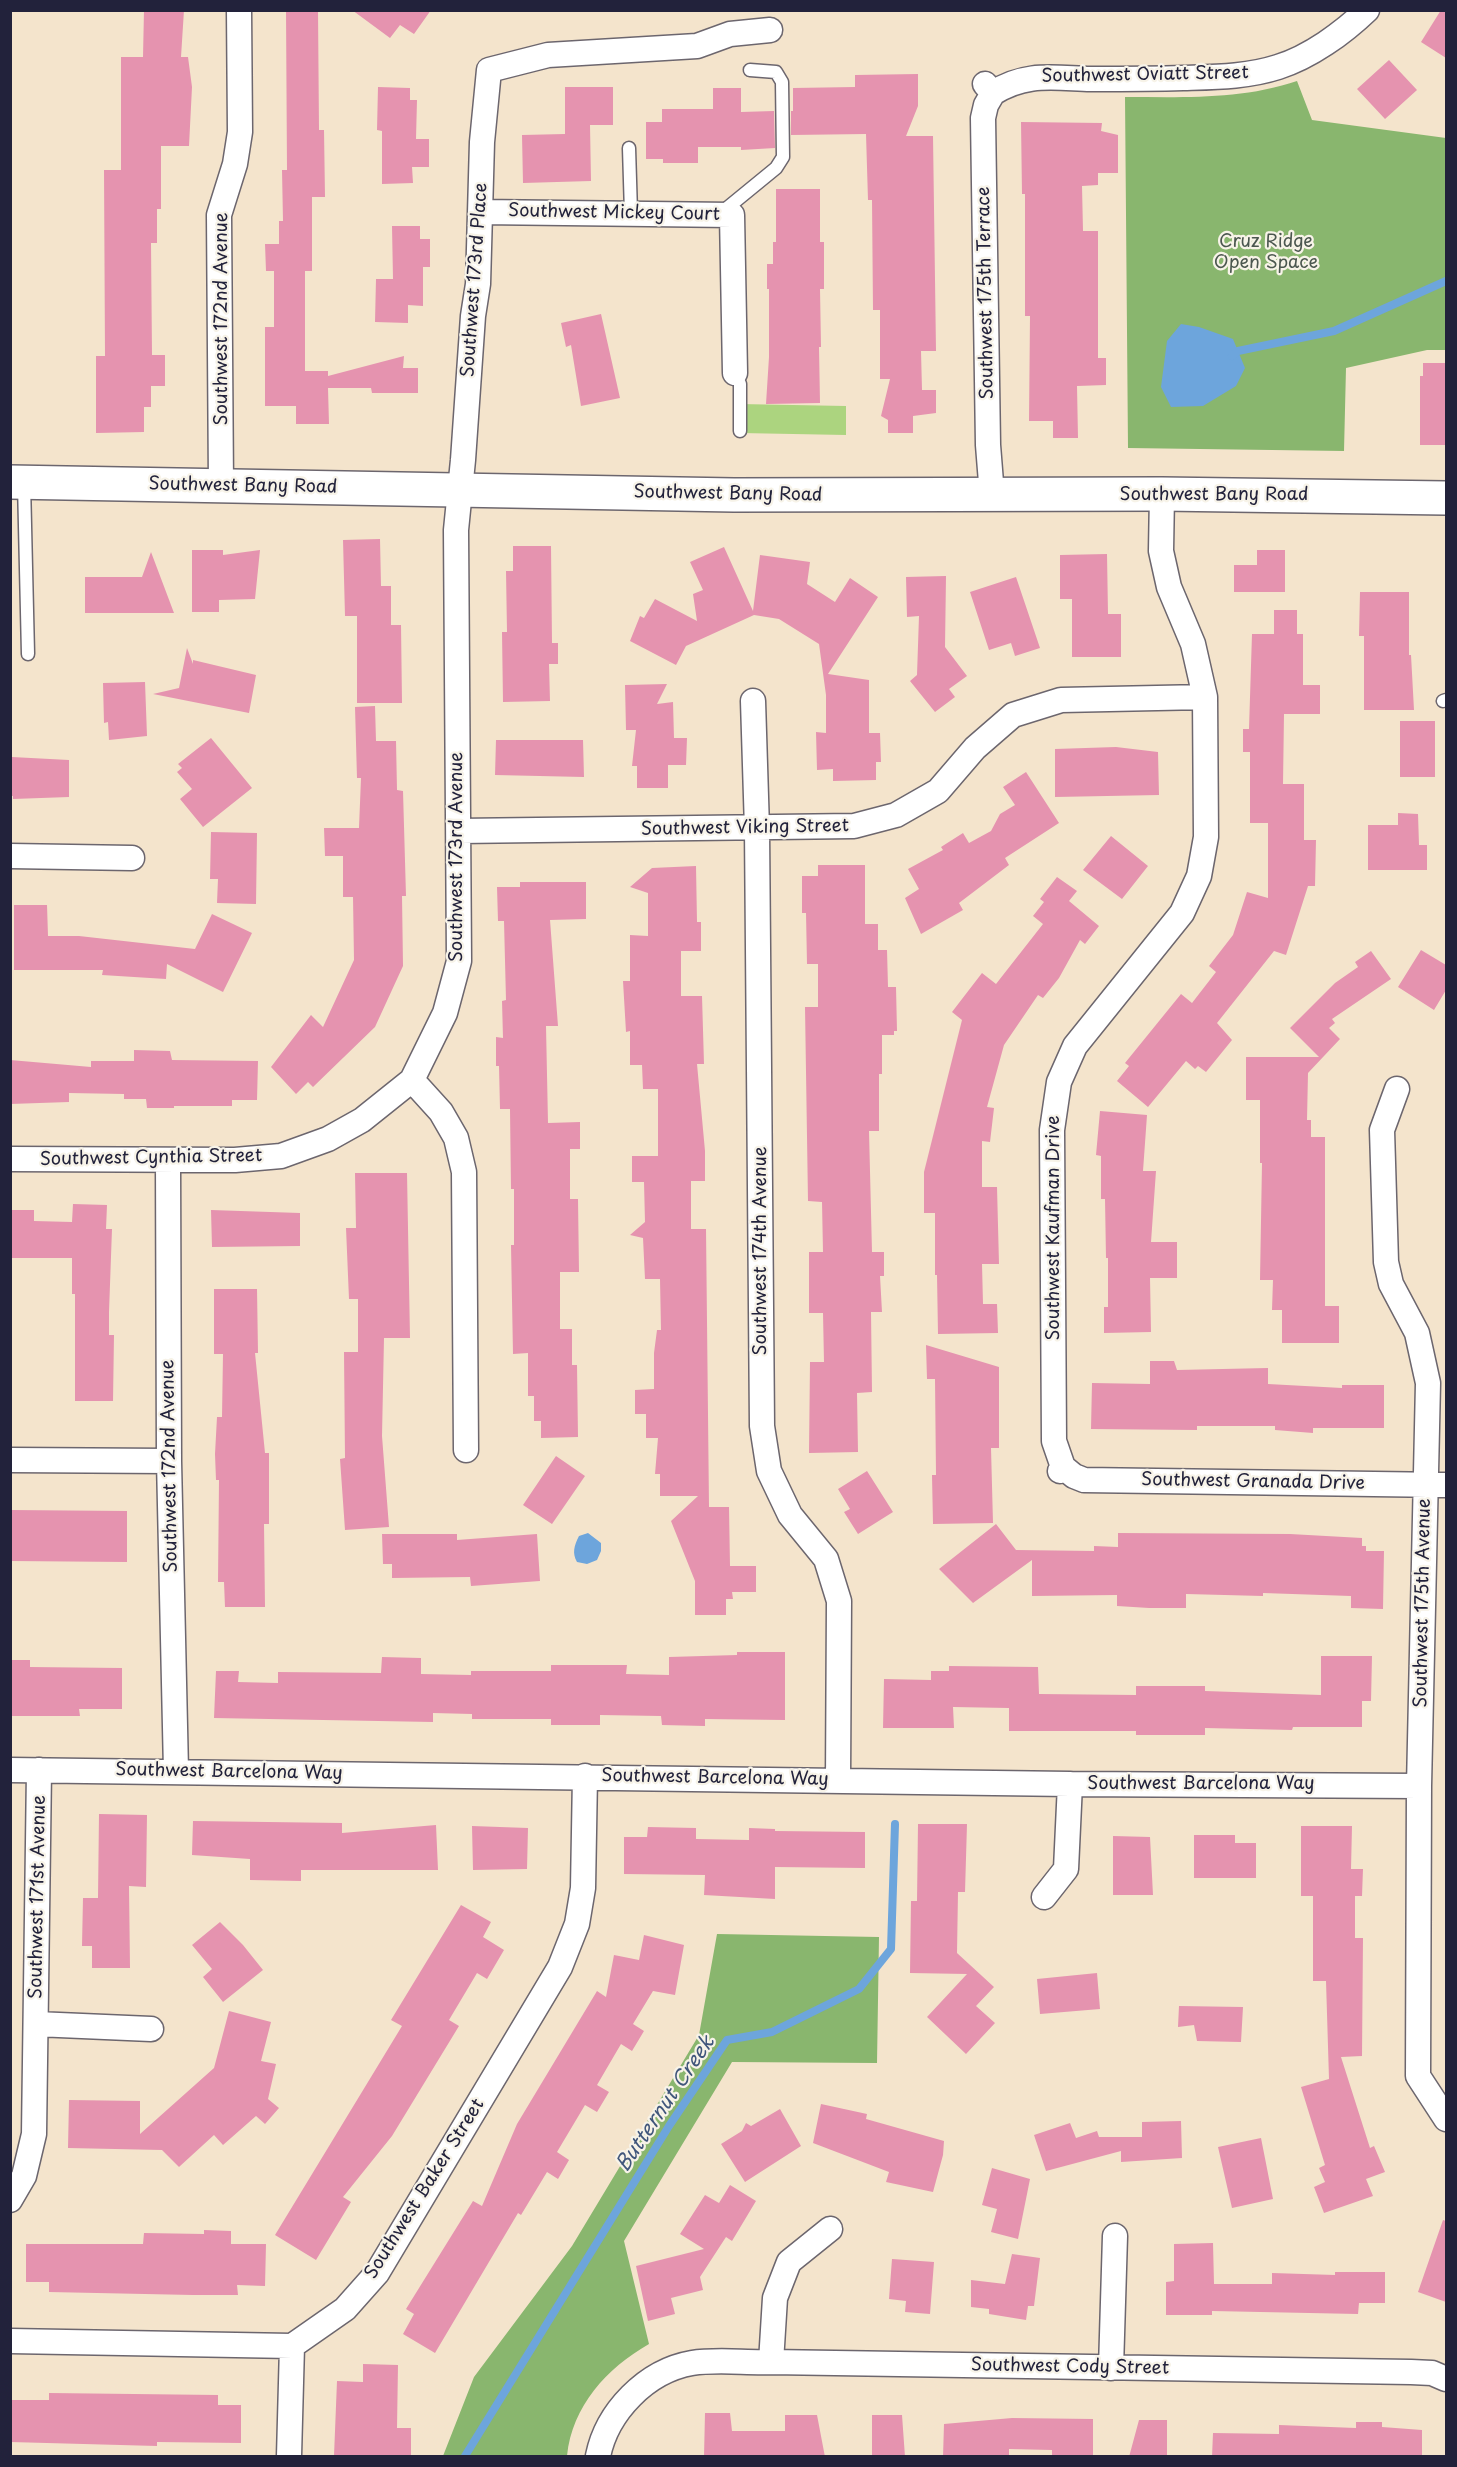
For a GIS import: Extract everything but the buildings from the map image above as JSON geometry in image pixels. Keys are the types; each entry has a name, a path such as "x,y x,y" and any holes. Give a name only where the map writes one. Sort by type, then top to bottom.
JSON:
{"street":[{"name":"Southwest 172nd Avenue","path":"221,486 219,215 235,164 240,132 239,10"},
{"name":"Southwest Oviatt Street","path":"989,88 1025,78 1131,80 1254,74 1280,67 1309,52 1335,37 1367,10"},
{"name":"Southwest 173rd Place","path":"459,490 472,316 478,284 482,142 489,70 548,55 697,46 730,34 770,30"},
{"name":"Southwest 175th Terrace","path":"989,88 983,118 988,445 992,495"},
{"name":"Southwest Mickey Court","path":"481,212 732,214 735,374"},
{"name":"Southwest Bany Road","path":"17,482 734,495 1162,494 1446,498"},
{"name":"Southwest 173rd Avenue","path":"412,1080 445,1013 459,961 456,530 459,490"},
{"name":"Southwest Kaufman Drive","path":"1062,1469 1054,1441 1052,1130 1059,1082 1076,1046 1182,914 1199,876 1206,837 1205,697 1193,644 1169,587 1161,551 1162,494"},
{"name":"Southwest Viking Street","path":"459,831 854,826 896,815 938,791 975,748 1013,715 1061,700 1205,697"},
{"name":"Southwest 174th Avenue","path":"753,701 757,829 762,1426 769,1471 790,1515 826,1559 839,1601 838,1780"},
{"path":"10,856 132,858"},
{"name":"Southwest Cynthia Street","path":"10,1160 168,1162 281,1156 328,1139 362,1120 412,1080"},
{"path":"412,1080 441,1112 456,1138 464,1172 466,1450"},
{"name":"Southwest 175th Avenue","path":"1397,1089 1382,1130 1386,1262 1391,1284 1417,1333 1428,1383 1436,1485 1419,1786 1418,2076 1446,2119"},
{"name":"Southwest 172nd Avenue","path":"168,1162 169,1461 176,1771"},
{"path":"10,1460 169,1461"},
{"name":"Southwest Granada Drive","path":"1062,1469 1084,1480 1436,1485"},
{"name":"Southwest Barcelona Way","path":"10,1770 1070,1784 1419,1786"},
{"name":"Southwest 171st Avenue","path":"10,2200 24,2176 34,2134 39,1770"},
{"name":"Southwest Baker Street","path":"292,2346 345,2310 377,2272 560,1967 578,1924 583,1888 585,1776"},
{"path":"1044,1897 1066,1869 1070,1784"},
{"name":"Southwest 171st Avenue","path":"36,2024 151,2029"},
{"path":"771,2362 775,2298 789,2262 830,2229"},
{"path":"1111,2368 1115,2236"},
{"path":"10,2341 292,2346 288,2457"},
{"name":"Southwest Cody Street","path":"598,2457 602,2439 622,2404 664,2371 693,2363 771,2362 1411,2372 1432,2373 1446,2379"}],"lane":[{"path":"720,214 776,168 783,157 782,82 776,72 750,70"},
{"path":"629,148 631,213"},
{"path":"735,374 740,384 740,431"},
{"path":"17,482 28,654"}],"green space":[{"name":"Cruz Ridge Open Space","path":"1297,81 1312,120 1446,138 1446,350 1427,350 1346,368 1344,451 1128,448 1125,97 1190,97 1255,92"},
{"path":"739,404 846,406 846,435 740,433"},
{"path":"717,1934 879,1937 877,2063 732,2062 624,2241 649,2344 619,2365 594,2390 576,2421 567,2456 443,2456 474,2377 572,2246 699,2035"}],"water":[{"path":"1181,324 1199,327 1233,339 1245,368 1236,386 1203,406 1171,407 1161,387 1167,341"},
{"path":"588,1533 601,1543 601,1551 597,1560 587,1564 577,1562 575,1546 579,1536"}],"waterway":[{"name":"Butternut Creek","path":"1232,356 1238,351 1334,331 1446,281"},
{"name":"Butternut Creek","path":"465,2456 669,2126 727,2040 772,2032 859,1989 891,1949 895,1824"}]}
